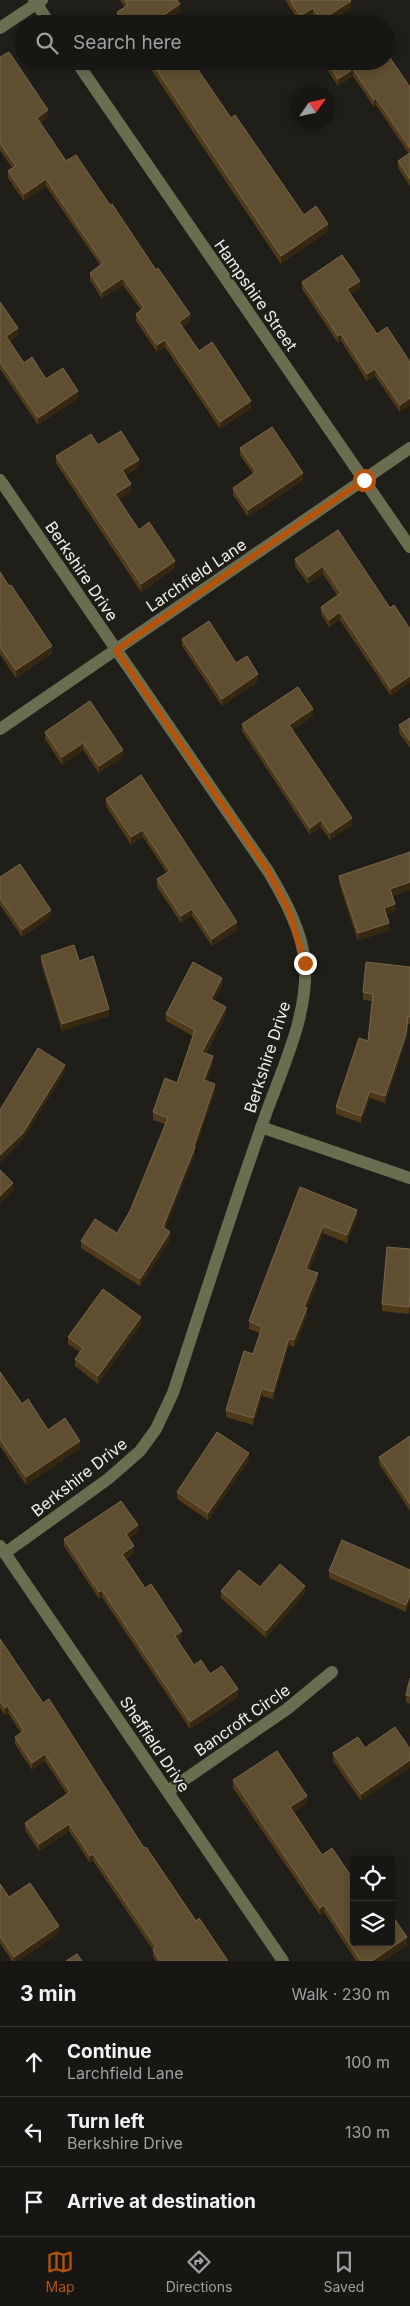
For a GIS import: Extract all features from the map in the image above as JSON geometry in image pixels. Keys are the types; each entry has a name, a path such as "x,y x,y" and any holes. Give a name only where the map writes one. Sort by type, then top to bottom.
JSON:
{"street":[{"path":"18,15 37,1 45,15"},
{"path":"0,28 15,17"},
{"name":"Hampshire Street","path":"82,70 410,547"},
{"name":"Larchfield Lane","path":"0,729 410,448"},
{"name":"Berkshire Drive","path":"0,480 268,871 289,911 303,952 305,976 298,1021 173,1393 156,1429 140,1451 129,1462 3,1550"},
{"path":"261,1127 410,1178"},
{"name":"Sheffield Drive","path":"3,1550 284,1961"},
{"name":"Bancroft Circle","path":"168,1791 287,1709 332,1672"}],"building":[{"path":"125,0 177,0 180,4 164,15 119,15 117,12 128,5"},
{"path":"290,0 351,1 329,15 318,15 313,8 299,15"},
{"path":"9,52 15,61 15,70 21,70 48,110 37,118 66,161 76,155 110,205 112,204 156,270 158,268 190,314 179,322 199,351 212,342 251,401 220,422 165,340 157,345 136,314 144,308 123,278 102,292 90,273 103,263 46,179 24,194 8,171 16,166 0,143 0,57"},
{"path":"395,65 410,87 410,148 376,98 374,100 354,70 395,70"},
{"path":"157,70 198,70 231,118 235,115 304,215 316,206 328,224 281,256"},
{"path":"332,70 352,70 338,79"},
{"path":"410,153 410,179 398,161"},
{"path":"342,255 360,281 347,289 377,334 387,327 410,362 410,398 400,405 375,369 367,374 341,334 338,336 302,282"},
{"path":"0,302 18,328 6,336 24,363 32,357 46,379 63,368 78,391 38,418 0,362"},
{"path":"272,427 303,473 248,510 233,488 256,472 240,448"},
{"path":"121,431 139,460 122,470 131,484 115,494 139,530 149,522 175,561 141,584 56,456 91,434 98,445"},
{"path":"338,530 390,608 394,605 410,629 410,676 391,689 340,612 329,620 321,607 341,593 323,566 308,577 295,559"},
{"path":"0,572 9,586 11,585 52,646 16,670 0,647 0,628 2,627 0,623"},
{"path":"209,621 236,663 247,656 258,674 222,699 182,639"},
{"path":"298,687 313,709 289,725 352,818 330,833 321,820 310,828 242,724"},
{"path":"90,701 123,750 99,766 83,743 62,757 45,732"},
{"path":"410,718 410,741 399,725"},
{"path":"141,775 237,922 212,939 192,909 181,916 157,879 170,871 143,830 131,837 106,799"},
{"path":"410,852 410,882 390,889 395,904 384,908 389,923 358,933 339,876"},
{"path":"20,864 51,910 22,930 0,898 0,877"},
{"path":"74,945 79,961 93,956 109,1009 62,1024 41,956"},
{"path":"193,962 222,978 211,999 226,1007 202,1052 213,1056 204,1080 215,1084 195,1147 163,1227 170,1232 140,1279 81,1241 95,1219 117,1233 130,1211 168,1118 153,1112 165,1078 177,1083 195,1030 166,1014"},
{"path":"366,962 410,967 410,1017 408,1016 406,1034 385,1096 370,1091 361,1116 336,1107 359,1038 368,1041 373,994 363,992"},
{"path":"38,1048 65,1065 23,1133 0,1155 0,1110"},
{"path":"0,1170 13,1183 0,1196"},
{"path":"300,1187 357,1210 347,1235 323,1226 306,1269 318,1273 304,1307 307,1308 294,1340 289,1338 273,1392 262,1388 253,1418 226,1410 244,1351 253,1354 262,1327 249,1321"},
{"path":"387,1247 410,1249 409,1307 382,1304"},
{"path":"103,1289 141,1317 98,1376 75,1359 83,1348 68,1337"},
{"path":"0,1372 22,1404 28,1399 48,1430 65,1418 80,1441 26,1477 0,1439"},
{"path":"217,1432 249,1453 208,1513 177,1492"},
{"path":"410,1436 410,1504 379,1457"},
{"path":"121,1501 138,1525 126,1534 134,1546 122,1554 145,1588 151,1584 182,1631 175,1636 194,1665 201,1660 210,1674 222,1666 238,1689 190,1722 102,1590 99,1592 64,1539"},
{"path":"342,1540 410,1570 410,1595 406,1605 329,1571"},
{"path":"280,1564 305,1586 266,1631 221,1591 239,1570 260,1587"},
{"path":"0,1639 43,1703 49,1699 144,1848 146,1847 196,1921 199,1918 228,1961 160,1961 153,1950 156,1947 93,1854 90,1856 69,1824 39,1844 25,1823 70,1792 45,1754 32,1763 15,1737 24,1731 8,1706 5,1708 0,1701"},
{"path":"410,1678 410,1696 406,1695"},
{"path":"395,1727 410,1749 410,1760 361,1794 333,1753 358,1737 365,1748"},
{"path":"277,1751 307,1796 290,1807 322,1855 332,1848 350,1875 348,1877 350,1880 350,1944 324,1905 320,1908 233,1780"},
{"path":"30,1883 59,1926 14,1957 0,1936 0,1884 9,1897"},
{"path":"395,1920 407,1937 395,1945"},
{"path":"351,1946 394,1946 372,1961 361,1961"},
{"path":"77,1954 82,1961 66,1961"}],"route":[{"path":"305,963 297,931 289,911 268,871 116,650 364,480"}]}
